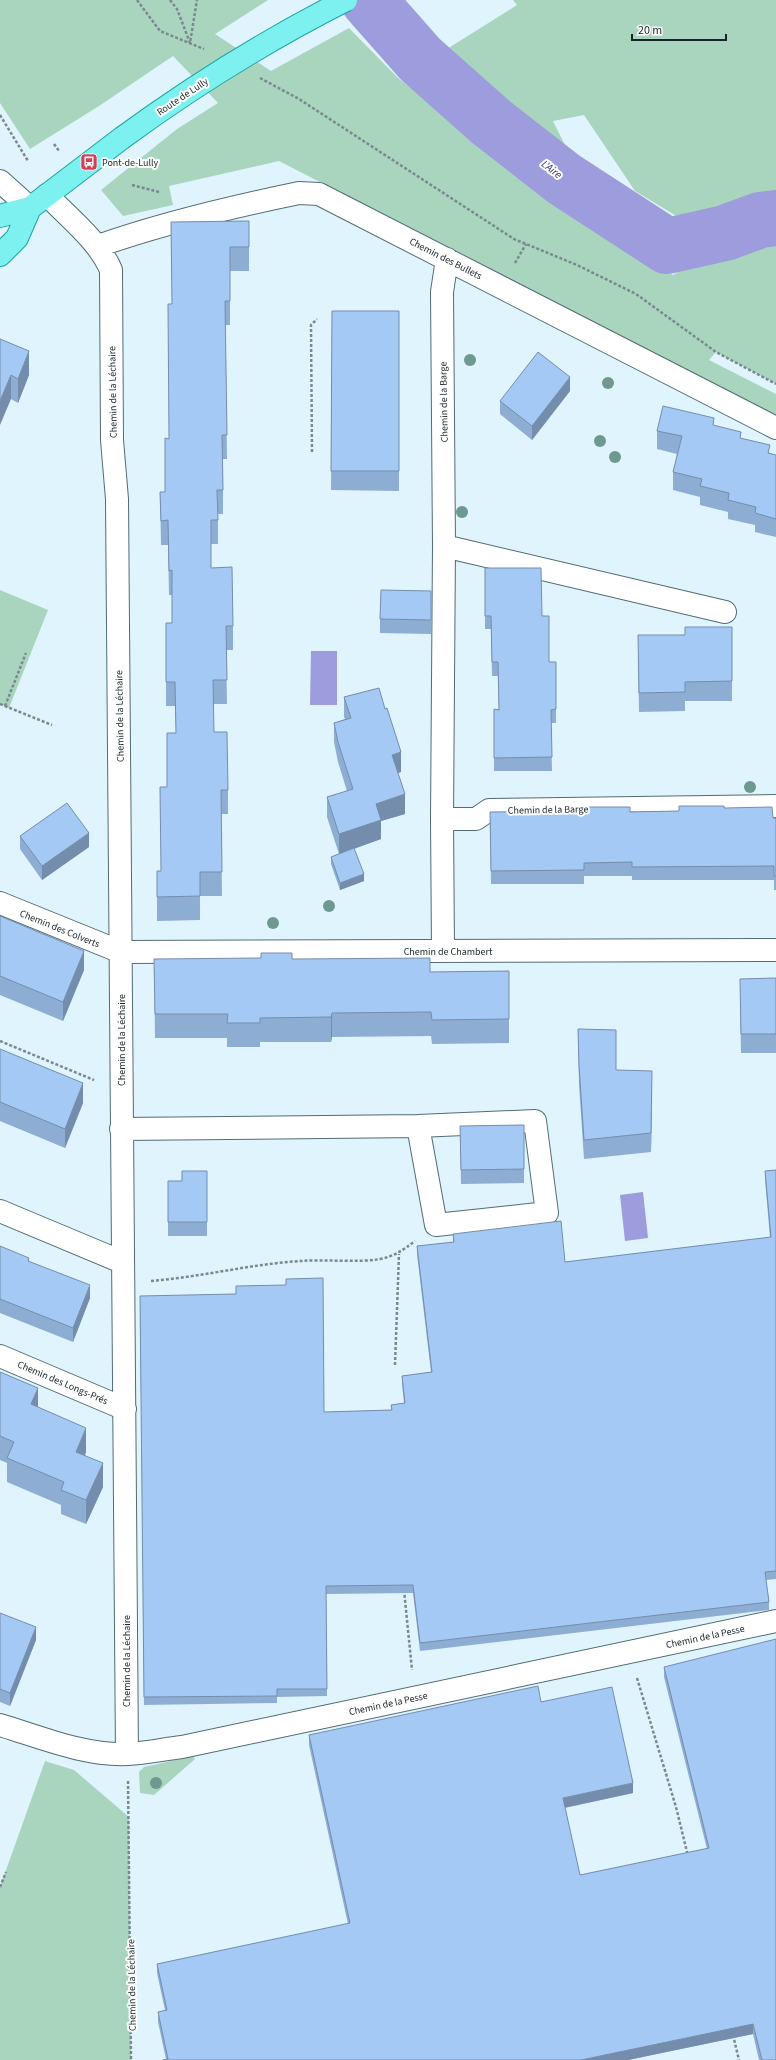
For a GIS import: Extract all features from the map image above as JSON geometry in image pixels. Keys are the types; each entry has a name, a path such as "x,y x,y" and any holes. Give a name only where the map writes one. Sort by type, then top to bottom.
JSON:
{"main road":[{"name":"Route de Lully","path":"0,216 38,202 168,105 247,54 346,0"},
{"name":"Route de Lully","path":"0,256 17,238 38,202"}],"street":[{"name":"Chemin de la Léchaire","path":"0,182 38,202 98,246 111,270 112,440 117,499 127,1754"},
{"name":"Chemin des Bullets","path":"98,246 131,234 178,221 288,195 309,192 330,198 776,428"},
{"name":"Chemin de la Barge","path":"443,951 442,819 444,546 442,292 447,259"},
{"path":"444,546 725,612"},
{"name":"Chemin de la Barge","path":"442,819 476,819 489,810 776,806"},
{"name":"Chemin des Colverts","path":"0,903 121,952"},
{"name":"Chemin de Chambert","path":"121,952 776,950"},
{"path":"121,1129 418,1126 535,1121 547,1213 436,1225 418,1126"},
{"path":"0,1211 123,1272"},
{"name":"Chemin des Longs-Prés","path":"0,1356 125,1409"},
{"name":"Chemin de la Pesse","path":"0,1725 71,1746 94,1751 127,1754 182,1747 776,1621"}],"path":[{"path":"137,0 160,31"},
{"path":"170,0 177,9 190,42 197,0"},
{"path":"299,99 514,239 577,265 636,294 716,352 776,384"},
{"path":"0,115 28,161"},
{"path":"132,186 159,192"},
{"path":"312,452 311,325 317,319"},
{"path":"5,706 26,653"},
{"path":"0,704 52,725"},
{"path":"0,1041 121,1091"},
{"path":"123,1272 217,1274 270,1264 303,1260 379,1259 399,1254 436,1225"},
{"path":"395,1365 399,1254"},
{"path":"403,1583 415,1697"},
{"path":"629,1652 676,1807 689,1858"},
{"name":"Chemin de la Léchaire","path":"127,1754 132,2060"},
{"path":"0,1887 6,1872"},
{"path":"732,2030 739,2060"}],"green space":[{"path":"0,0 268,0 215,34 271,71 349,28 398,78 507,163 571,210 673,275 719,247 776,232 776,384 716,352 709,360 776,394 776,417 279,161 169,186 173,205 123,216 101,190 177,129 218,103 173,56 99,106 30,149 0,103"},
{"path":"513,0 776,0 776,200 761,211 730,211 678,217 635,191 584,115 553,121 568,151 550,155 450,63 450,47 517,5"},
{"path":"0,590 48,610 9,708 0,704"},
{"path":"193,1756 195,1759 154,1795 140,1793 139,1772 144,1767"},
{"path":"45,1761 74,1770 129,1817 131,2060 0,2060 0,1887"}],"water":[{"path":"311,651 337,651 337,705 310,705"},
{"path":"643,1192 648,1238 625,1241 620,1195"}],"building":[{"path":"249,221 249,247 230,247 230,301 225,301 227,435 222,435 223,490 217,490 218,520 211,520 211,568 232,567 233,626 226,626 227,680 213,680 214,732 227,732 228,790 221,790 222,872 200,872 200,896 157,897 157,871 161,871 160,787 167,787 167,733 176,733 175,682 166,682 166,623 172,623 172,570 169,571 168,520 161,521 160,492 165,492 165,438 169,439 168,304 172,304 171,222"},
{"path":"332,311 399,311 399,471 331,471"},
{"path":"0,339 29,351 18,379 11,375 0,401"},
{"path":"538,352 570,377 532,426 500,401"},
{"path":"663,406 714,418 713,425 741,432 740,438 770,445 768,453 776,455 776,519 755,513 756,507 728,500 729,493 700,486 702,479 673,472 682,436 657,431"},
{"path":"485,568 541,568 542,616 549,616 549,662 556,662 556,709 551,710 552,757 494,758 494,709 499,710 498,662 492,662 491,616 485,616"},
{"path":"381,590 431,591 431,620 380,619"},
{"path":"685,627 732,627 732,681 685,682 685,692 639,693 638,635 685,635"},
{"path":"379,688 401,752 392,755 405,794 376,804 381,820 339,834 327,797 353,789 338,742 334,723 351,718 344,697"},
{"path":"67,803 89,833 42,866 20,836"},
{"path":"679,806 724,806 724,808 772,807 773,818 776,818 776,876 774,876 774,866 632,867 632,862 584,863 584,870 491,871 490,812 585,811 586,807 630,807 630,812 679,811"},
{"path":"354,848 364,874 340,883 331,857"},
{"path":"0,916 84,951 63,1002 0,976"},
{"path":"261,953 292,953 292,959 430,958 430,972 509,971 509,1019 432,1020 431,1012 332,1013 331,1017 260,1018 260,1023 227,1023 228,1014 155,1014 154,959 261,958"},
{"path":"776,978 776,1034 741,1034 740,979"},
{"path":"578,1029 616,1030 616,1070 652,1071 651,1133 584,1140"},
{"path":"0,1049 83,1083 65,1129 0,1102"},
{"path":"524,1125 524,1169 461,1170 460,1126"},
{"path":"776,1170 776,1571 765,1572 769,1602 420,1643 413,1585 326,1586 327,1689 277,1689 277,1696 144,1697 140,1296 236,1294 236,1286 286,1285 286,1279 323,1278 324,1412 392,1410 391,1405 405,1403 402,1376 432,1372 417,1246 454,1242 453,1234 561,1221 565,1262 771,1237 765,1171"},
{"path":"182,1171 207,1171 207,1222 168,1222 168,1181 182,1181"},
{"path":"0,1246 29,1258 28,1261 90,1285 73,1328 0,1299"},
{"path":"0,1372 38,1388 31,1404 86,1428 76,1452 103,1463 86,1500 61,1490 64,1482 7,1458 14,1442 0,1436"},
{"path":"0,1613 36,1627 10,1693 0,1689"},
{"path":"776,1639 776,2060 762,2060 753,2024 581,2060 163,2060 168,2059 158,2012 167,2010 157,1964 350,1923 309,1735 538,1686 541,1702 612,1687 633,1783 563,1798 580,1875 709,1848 664,1667"}],"waterway":[{"name":"L'Aire","path":"368,0 420,59 491,122 564,179 667,246 725,233 760,220 776,218"}],"place":[{"name":"Pont-de-Lully","path":"89,162"}]}
